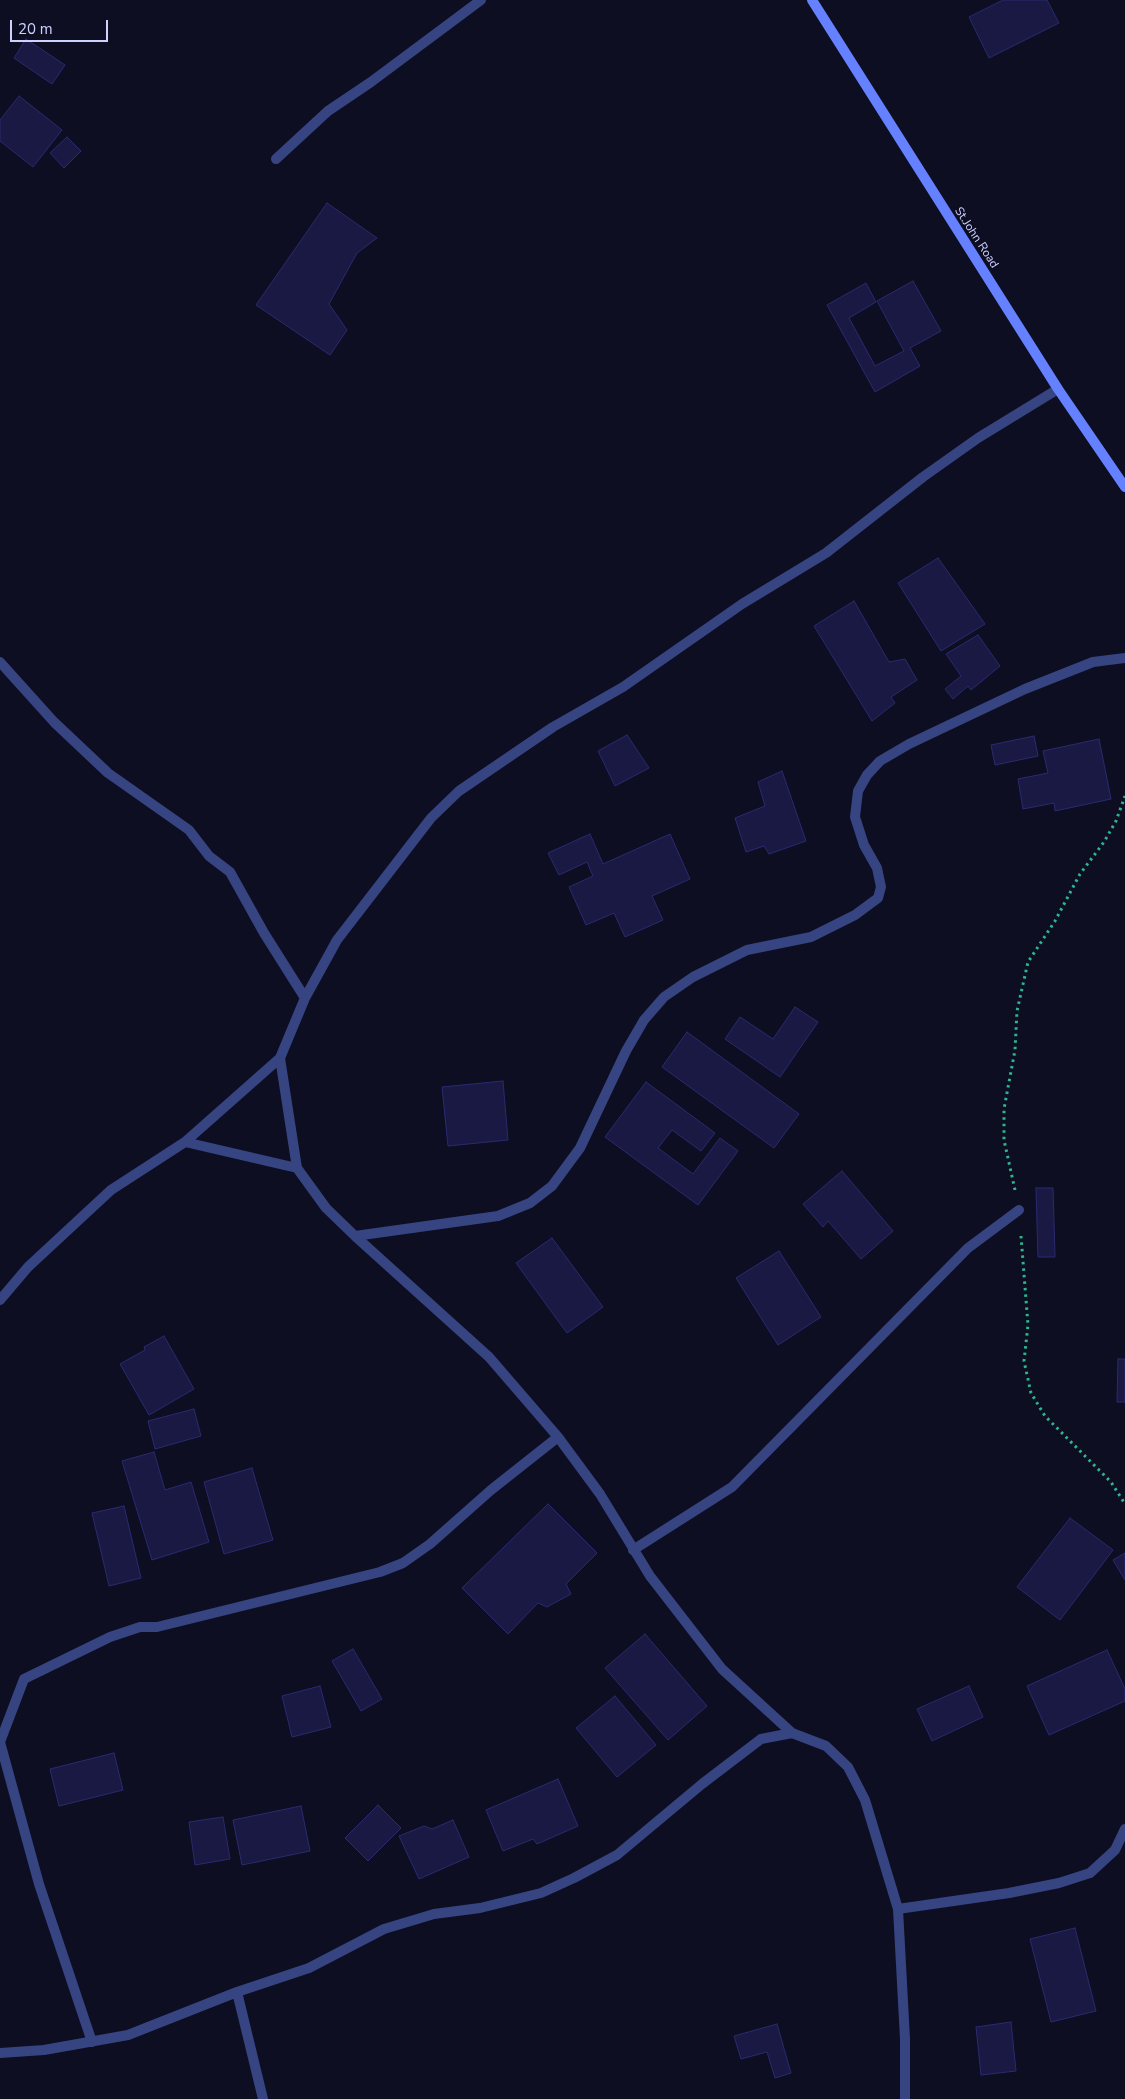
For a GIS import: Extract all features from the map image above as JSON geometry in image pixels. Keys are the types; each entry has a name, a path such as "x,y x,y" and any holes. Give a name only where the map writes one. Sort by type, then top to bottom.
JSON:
{"street":[{"path":"276,159 328,111 371,82 481,0"},
{"name":"St.John Road","path":"812,0 1058,389 1125,487"},
{"path":"0,1300 28,1267 111,1190 185,1142 280,1058 305,998 336,940 431,818 459,791 553,727 623,687 742,604 826,553 923,476 978,438 1058,389"},
{"path":"355,1236 498,1216 530,1203 552,1186 580,1148 626,1051 644,1020 664,997 693,977 747,950 811,937 855,915 878,898 880,887 877,868 864,845 855,816 858,791 867,775 880,761 909,744 1025,689 1093,662 1125,658"},
{"path":"0,662 54,722 108,773 189,830 209,856 230,872 268,940 305,998"},
{"path":"280,1058 297,1168 326,1208 489,1357 558,1437 600,1494 650,1576 722,1669 792,1733 826,1746 848,1767 865,1800 898,1909 905,2039 905,2099"},
{"path":"185,1142 297,1168"},
{"path":"633,1550 732,1487 968,1248 1019,1210"},
{"path":"92,2042 40,1884 0,1742 24,1679 110,1636 140,1627 157,1627 380,1572 403,1562 430,1544 490,1490 558,1437"},
{"path":"0,2053 44,2050 128,2034 237,1992 308,1968 384,1928 434,1914 480,1908 541,1893 617,1856 702,1784 761,1739 792,1733"},
{"path":"898,1909 1009,1893 1059,1883 1090,1873 1115,1850 1125,1829"},
{"path":"237,1992 263,2099"}],"path":[{"path":"1125,796 1116,821 1104,842 1080,874 1055,921 1028,962 1017,1011 1015,1050 1004,1109 1004,1140 1019,1210 1028,1325 1024,1361 1030,1393 1045,1416 1111,1482 1125,1504"}],"building":[{"path":"1003,0 1047,0 1059,23 989,58 969,17"},
{"path":"26,39 65,65 52,84 14,58"},
{"path":"19,96 62,130 33,167 0,141 0,120"},
{"path":"67,137 81,151 64,168 50,153"},
{"path":"327,203 377,238 357,253 329,304 347,330 330,355 256,305"},
{"path":"913,281 941,331 910,348 920,366 875,392 827,305 866,283 876,302 849,318 875,366 904,351 877,301"},
{"path":"938,558 985,624 941,651 898,583"},
{"path":"854,601 889,662 905,659 917,680 891,697 895,703 872,721 814,626"},
{"path":"978,635 1000,666 971,690 968,686 953,699 945,689 961,676 946,654"},
{"path":"627,735 649,768 615,786 598,751"},
{"path":"1034,736 1038,756 995,765 991,745"},
{"path":"1099,739 1111,799 1055,811 1054,803 1023,809 1018,779 1048,773 1043,751"},
{"path":"782,771 806,841 769,854 764,846 746,852 735,818 765,806 758,782"},
{"path":"590,834 603,864 670,834 690,879 652,896 663,920 625,937 614,913 586,925 569,887 593,876 587,862 559,875 548,853"},
{"path":"795,1007 818,1022 780,1077 725,1039 740,1017 773,1039"},
{"path":"687,1032 799,1114 774,1148 662,1067"},
{"path":"503,1081 508,1140 448,1146 442,1087"},
{"path":"646,1082 715,1133 701,1151 672,1130 658,1148 693,1174 720,1138 738,1151 698,1205 605,1137"},
{"path":"842,1171 893,1231 861,1259 828,1221 823,1227 803,1204"},
{"path":"1036,1188 1053,1188 1055,1257 1038,1257"},
{"path":"552,1238 603,1307 567,1333 516,1263"},
{"path":"779,1251 821,1317 778,1345 736,1278"},
{"path":"164,1336 194,1389 149,1415 120,1364 145,1350 144,1347"},
{"path":"1118,1359 1125,1359 1125,1402 1117,1402"},
{"path":"194,1409 201,1436 155,1449 148,1421"},
{"path":"154,1452 165,1490 191,1482 209,1542 152,1560 122,1461"},
{"path":"252,1468 273,1540 224,1554 204,1482"},
{"path":"548,1504 597,1553 566,1584 571,1594 547,1607 538,1603 508,1634 462,1588"},
{"path":"124,1506 141,1578 109,1586 92,1513"},
{"path":"1070,1518 1113,1550 1060,1620 1017,1587"},
{"path":"1125,1553 1125,1580 1113,1560"},
{"path":"645,1634 707,1706 668,1740 605,1668"},
{"path":"353,1649 382,1699 361,1711 332,1661"},
{"path":"1107,1650 1125,1689 1125,1701 1049,1735 1027,1686"},
{"path":"320,1686 331,1727 292,1737 282,1696"},
{"path":"969,1686 983,1717 932,1741 917,1709"},
{"path":"615,1696 656,1745 617,1777 576,1728"},
{"path":"114,1753 123,1790 59,1806 50,1769"},
{"path":"558,1779 578,1826 537,1844 533,1839 503,1851 486,1810"},
{"path":"378,1805 401,1828 368,1861 345,1838"},
{"path":"301,1806 310,1851 242,1865 233,1820"},
{"path":"223,1817 230,1859 195,1865 189,1822"},
{"path":"453,1820 469,1857 419,1879 399,1836 424,1826 432,1829"},
{"path":"1075,1928 1096,2011 1051,2022 1030,1939"},
{"path":"1011,2022 1016,2071 981,2075 976,2027"},
{"path":"777,2024 791,2073 775,2078 767,2052 741,2059 734,2036"}]}
